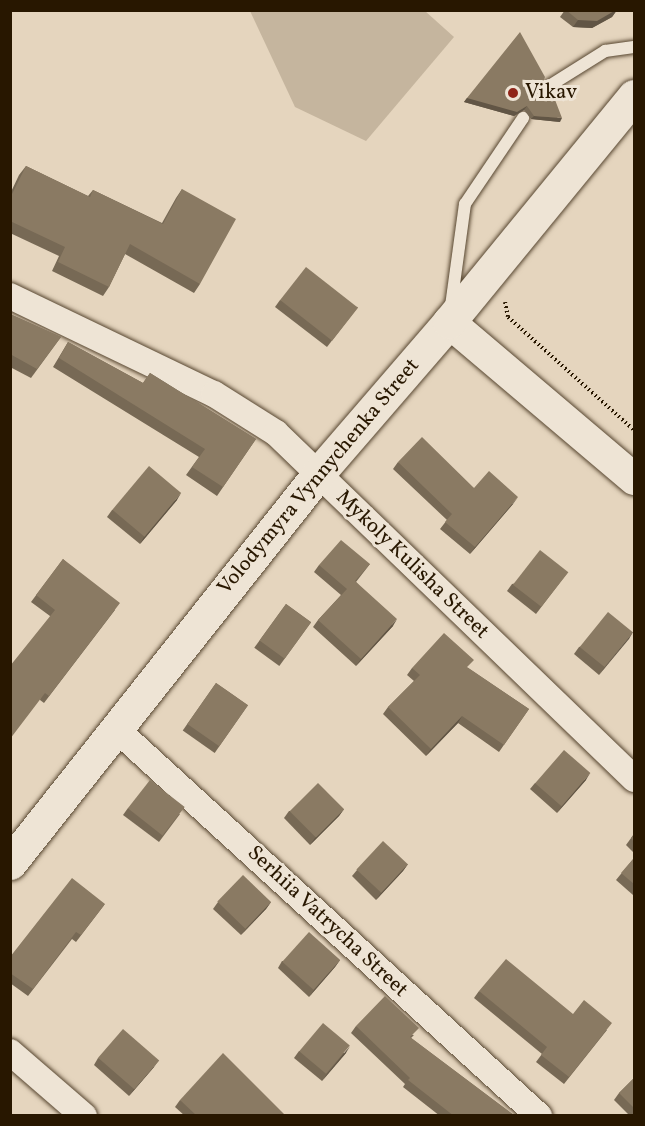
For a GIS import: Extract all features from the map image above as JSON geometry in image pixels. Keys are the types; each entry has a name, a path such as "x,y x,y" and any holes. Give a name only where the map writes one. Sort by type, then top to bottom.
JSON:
{"main road":[{"name":"Volodymyra Vynnychenka Street","path":"10,863 317,475 449,322 634,96"}],"street":[{"name":"Mykoly Kulisha Street","path":"10,296 214,394 276,433 634,779"},
{"path":"449,322 634,479"},
{"name":"Serhiia Vatrycha Street","path":"115,728 539,1116"},
{"path":"10,1052 84,1116"}],"lane":[{"path":"546,88 605,51 634,47"},
{"path":"449,322 465,204 523,118"}],"path":[{"path":"503,294 508,317 634,430"}],"shaded area":[{"path":"250,11 425,11 454,37 366,141 295,107"}],"building":[{"path":"566,10 616,10 597,21 578,20"},
{"path":"520,32 545,77 541,88 552,92 562,118 534,116 527,106 517,112 467,98"},
{"path":"26,166 90,197 93,190 163,224 182,189 236,219 200,284 130,244 109,287 58,262 65,247 10,221 10,198"},
{"path":"306,267 358,308 332,341 280,300"},
{"path":"10,314 61,337 37,369 10,354"},
{"path":"68,342 143,383 150,373 256,439 223,487 192,467 205,449 59,358"},
{"path":"422,437 474,488 489,471 518,497 475,547 445,522 452,514 398,462"},
{"path":"149,466 181,493 145,537 112,510"},
{"path":"341,540 370,564 355,581 397,619 361,659 318,620 347,589 319,565"},
{"path":"540,550 568,572 541,607 513,585"},
{"path":"63,559 120,603 49,696 45,693 10,739 10,666 55,610 36,595"},
{"path":"286,604 311,622 285,659 260,640"},
{"path":"608,612 633,632 605,667 580,647"},
{"path":"444,633 474,660 467,667 529,709 504,745 462,716 431,749 388,707 420,675 412,668"},
{"path":"216,683 248,705 219,746 187,724"},
{"path":"564,750 590,773 562,806 535,783"},
{"path":"150,780 185,807 163,835 128,808"},
{"path":"318,783 344,809 316,837 290,811"},
{"path":"383,841 408,864 381,893 356,870"},
{"path":"634,858 634,884 621,873"},
{"path":"243,875 271,902 245,929 217,902"},
{"path":"72,878 105,904 81,935 76,932 33,989 10,973 10,957"},
{"path":"309,932 340,960 313,990 282,962"},
{"path":"506,959 573,1014 584,1000 612,1023 569,1077 541,1055 547,1047 479,991"},
{"path":"385,996 419,1028 410,1037 515,1116 454,1116 408,1080 410,1078 356,1026"},
{"path":"323,1023 350,1045 326,1074 299,1051"},
{"path":"123,1029 159,1060 134,1089 98,1058"},
{"path":"223,1053 286,1116 197,1116 180,1100"},
{"path":"634,1078 634,1108 619,1093"}],"place":[{"name":"Vikav","path":"513,93"}]}
